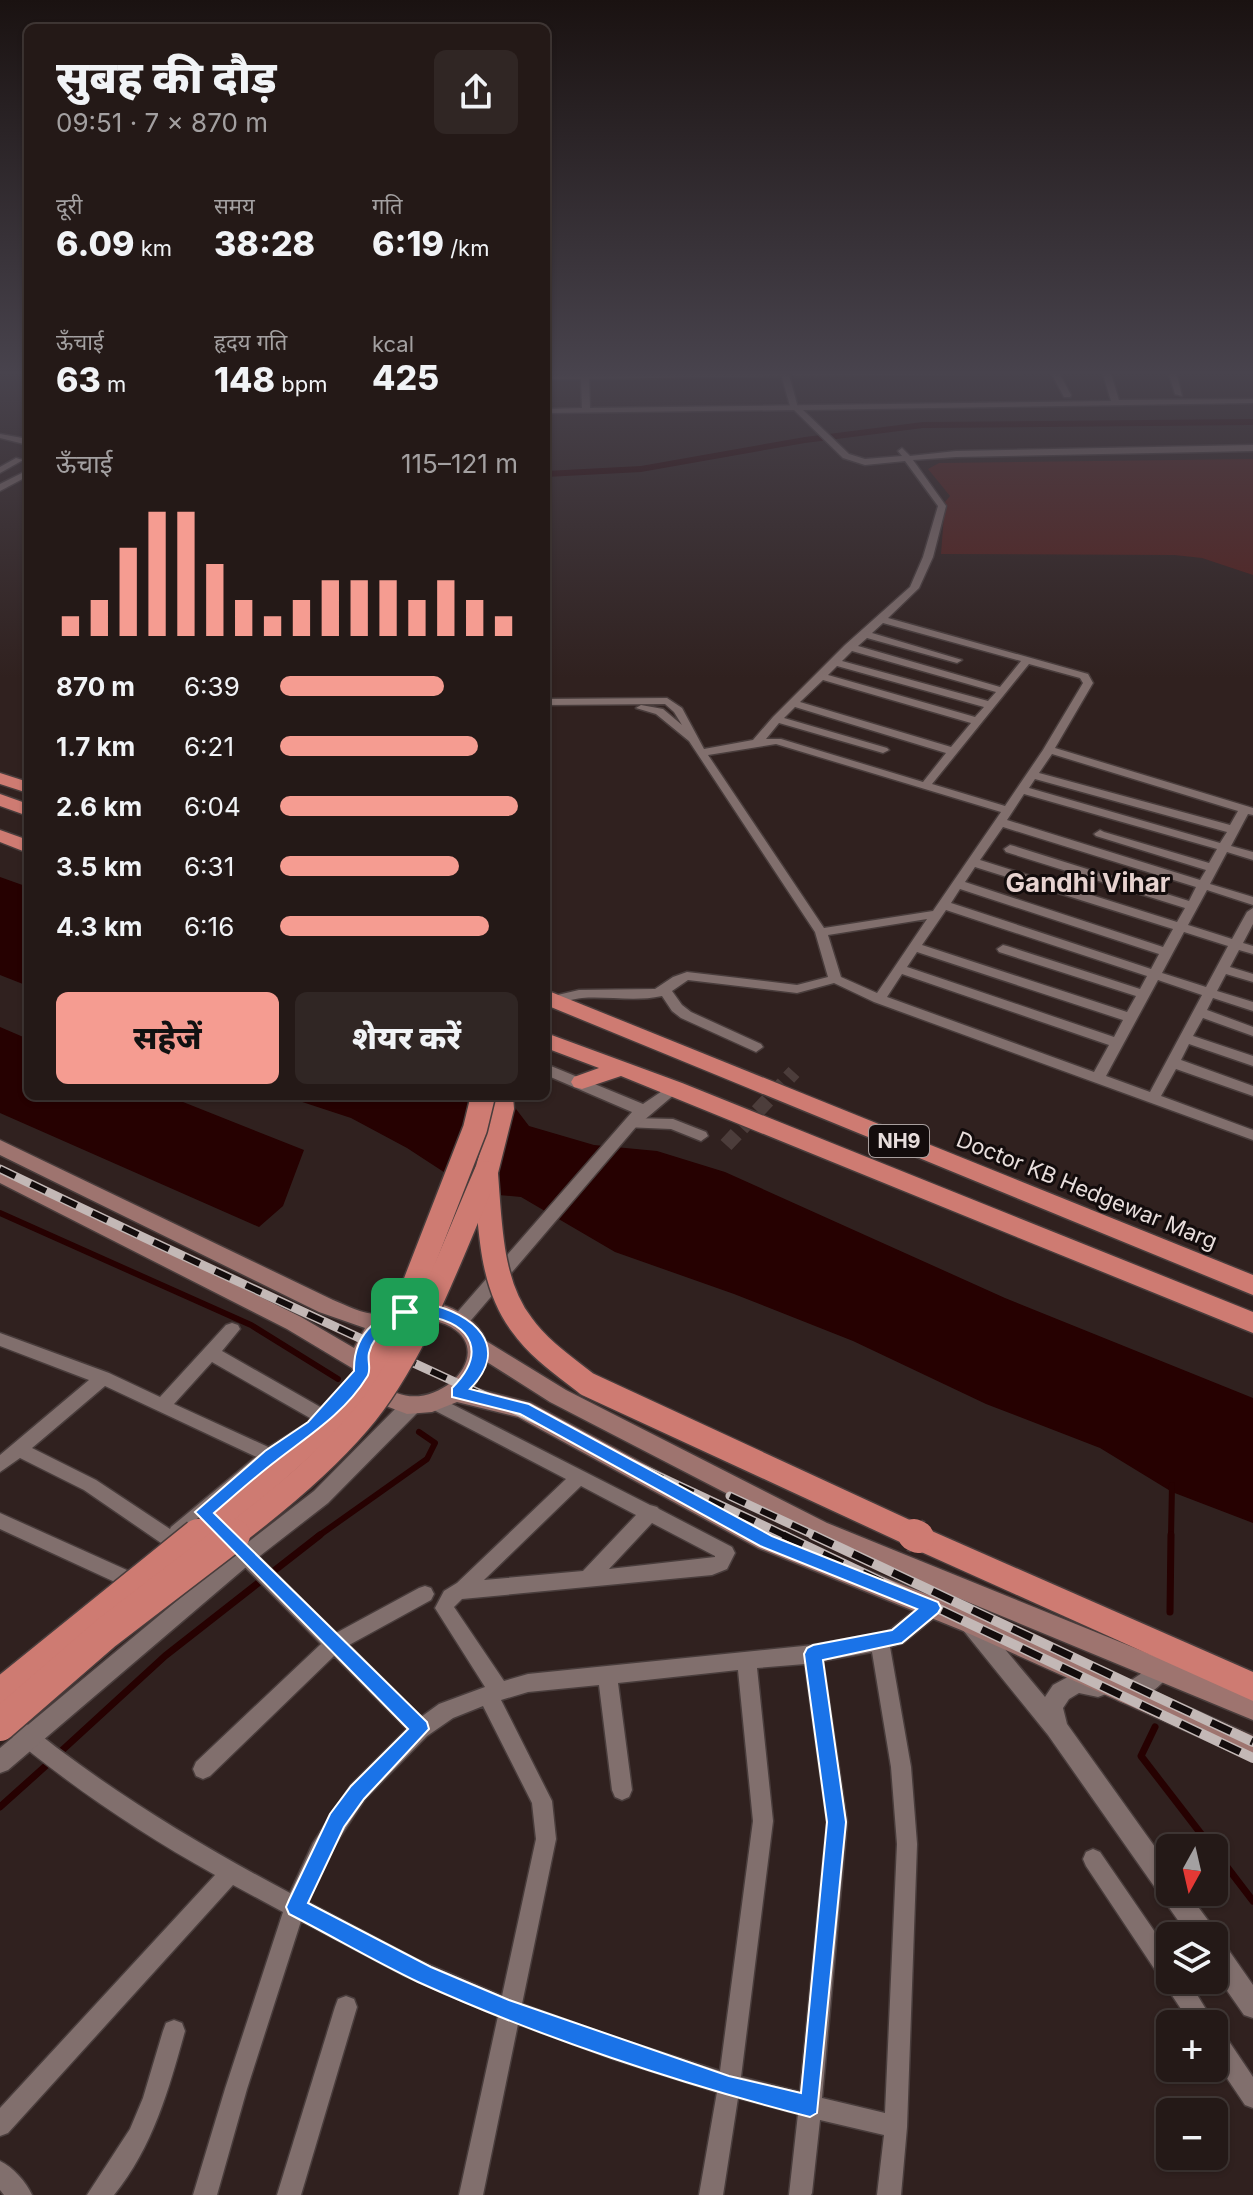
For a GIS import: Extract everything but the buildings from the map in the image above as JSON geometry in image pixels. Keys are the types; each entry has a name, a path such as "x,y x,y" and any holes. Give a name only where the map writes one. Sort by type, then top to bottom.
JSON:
{"highway":[{"path":"0,778 24,787"},
{"path":"0,799 24,809"},
{"path":"0,813 24,822"},
{"path":"0,836 24,845"},
{"name":"Doctor KB Hedgewar Marg","path":"550,998 1253,1285"},
{"name":"NH9","path":"550,1041 674,1088 1253,1323"},
{"path":"582,1082 622,1068"},
{"path":"0,1695 259,1486 344,1410 390,1337 415,1283 475,1129 482,1100"},
{"path":"0,1725 106,1633 272,1506 359,1422 408,1348 486,1173 503,1109 502,1100"},
{"path":"486,1173 493,1246 509,1306 542,1348 587,1384 1253,1687"}],"main road":[{"path":"0,1147 326,1306 362,1320 385,1322"},
{"path":"0,1175 280,1316 361,1368"},
{"path":"446,1398 472,1377 480,1359 478,1346 467,1325 450,1314 428,1310 405,1312 385,1322 369,1336 361,1354 361,1368 372,1389 389,1401 412,1405 446,1398 523,1409 766,1541 969,1622 1253,1749"},
{"path":"478,1346 558,1396 819,1530 1253,1708"}],"street":[{"path":"757,743 849,647 907,596 920,578 941,513 938,498 920,473"},
{"path":"0,488 24,475"},
{"path":"879,999 1049,750 1088,680 1028,659 880,619"},
{"path":"865,634 957,660"},
{"path":"849,647 1001,690"},
{"path":"926,785 1028,659"},
{"path":"835,662 990,705"},
{"path":"821,676 977,721"},
{"path":"550,702 667,701 677,707 690,738 821,932 835,979"},
{"path":"793,703 952,751"},
{"path":"550,710 654,709 690,738"},
{"path":"777,719 883,750"},
{"path":"701,753 777,741 1008,811"},
{"path":"1049,750 1249,811 1224,847 1099,1076"},
{"path":"1032,775 1234,830"},
{"path":"1022,790 1253,856"},
{"path":"1000,822 1253,901"},
{"path":"1100,834 1213,868"},
{"path":"1010,849 1192,906"},
{"path":"973,862 1253,950"},
{"path":"958,884 1165,952"},
{"path":"821,932 940,909 1155,973 1253,1007"},
{"path":"1154,1097 1251,919"},
{"path":"915,947 1131,1018"},
{"path":"1003,949 1143,994"},
{"path":"900,969 1117,1043"},
{"path":"1222,969 1253,978"},
{"path":"550,998 575,993 634,995 665,991 676,978 687,976 797,989 835,979 879,999 1099,1076 1253,1135"},
{"path":"665,991 686,1015 756,1047"},
{"path":"1199,1012 1253,1032"},
{"path":"1185,1038 1253,1061"},
{"path":"1172,1062 1253,1091"},
{"path":"550,1070 644,1111"},
{"path":"460,1321 630,1123 674,1088"},
{"path":"630,1123 673,1124 701,1136"},
{"path":"162,1406 232,1329"},
{"path":"0,1339 103,1378 271,1456"},
{"path":"211,1353 323,1417"},
{"path":"0,1678 323,1417 361,1368"},
{"path":"0,1465 103,1378"},
{"path":"446,1398 580,1476 723,1549 725,1558 712,1567 464,1588"},
{"path":"0,1762 43,1749 321,1497 412,1405"},
{"path":"19,1449 90,1485 170,1539"},
{"path":"471,2195 546,1839 542,1801 494,1693 444,1608 450,1597 464,1588 580,1476"},
{"path":"203,1512 420,1729"},
{"path":"589,1577 651,1512"},
{"path":"0,1521 123,1577"},
{"path":"203,1769 335,1643 425,1594"},
{"path":"205,2195 295,1907 337,1820 358,1792 420,1729 446,1711 528,1683 813,1654 880,1642 904,1632 932,1608"},
{"path":"969,1622 1056,1727 1156,1869"},
{"path":"880,1642 906,1806 896,2127 889,2195"},
{"path":"800,2193 837,1822 813,1654"},
{"path":"711,2195 729,2086 763,1821 747,1661"},
{"path":"1056,1727 1052,1706 1061,1692 1077,1682 1130,1694 1163,1669"},
{"path":"607,1675 622,1790"},
{"path":"0,1714 43,1749 148,1823 230,1873 424,1974 508,2010 729,2086 896,2127"},
{"path":"1093,1859 1156,1952"},
{"path":"0,2125 230,1873"},
{"path":"1228,1971 1253,2006"},
{"path":"289,2195 346,2007"},
{"path":"99,2195 143,2132 174,2031"},
{"path":"1228,2060 1253,2097"},
{"path":"0,2173 20,2195"}],"shaded area":[{"path":"932,473 1253,473 1253,575 1202,558 1174,555 941,554 945,502 950,496"},
{"path":"0,877 24,886 24,984 0,975"},
{"path":"0,1027 24,1037 24,1100 178,1100 304,1150 283,1206 259,1227 0,1113"},
{"path":"296,1100 509,1100 529,1126 594,1145 657,1151 725,1172 1005,1298 1253,1398 1253,1523 1172,1492 1100,1448 986,1404 853,1341 615,1252 521,1197 476,1193 407,1148 351,1118"}],"waterway":[{"path":"550,474 557,473"},
{"path":"0,1213 251,1325 338,1379"},
{"path":"317,1537 427,1459 435,1443 419,1432"},
{"path":"1171,1537 1172,1485"},
{"path":"270,1574 320,1535"},
{"path":"1170,1612 1171,1535"},
{"path":"57,1755 165,1656 262,1580"},
{"path":"1155,1727 1141,1756 1201,1834"},
{"path":"0,1807 50,1762"},
{"path":"1228,1868 1253,1901"}],"tunnel":[{"path":"726,1145 794,1072"}],"railway":[{"path":"0,1169 788,1537"},
{"path":"730,1496 818,1537"},
{"path":"783,1535 1253,1758"},
{"path":"813,1535 1253,1742"}],"district":[{"name":"Gandhi Vihar","path":"1088,883"}],"route":[{"path":"428,1310 450,1314 467,1325 478,1340 480,1359 472,1377 457,1393 492,1399 523,1409 766,1541 932,1608 896,1637 813,1654 837,1822 810,2106 729,2086 508,2010 424,1974 295,1907 337,1820 358,1792 420,1729 203,1512 313,1426 362,1373 361,1354 369,1336 385,1322 405,1312 428,1310"}]}
